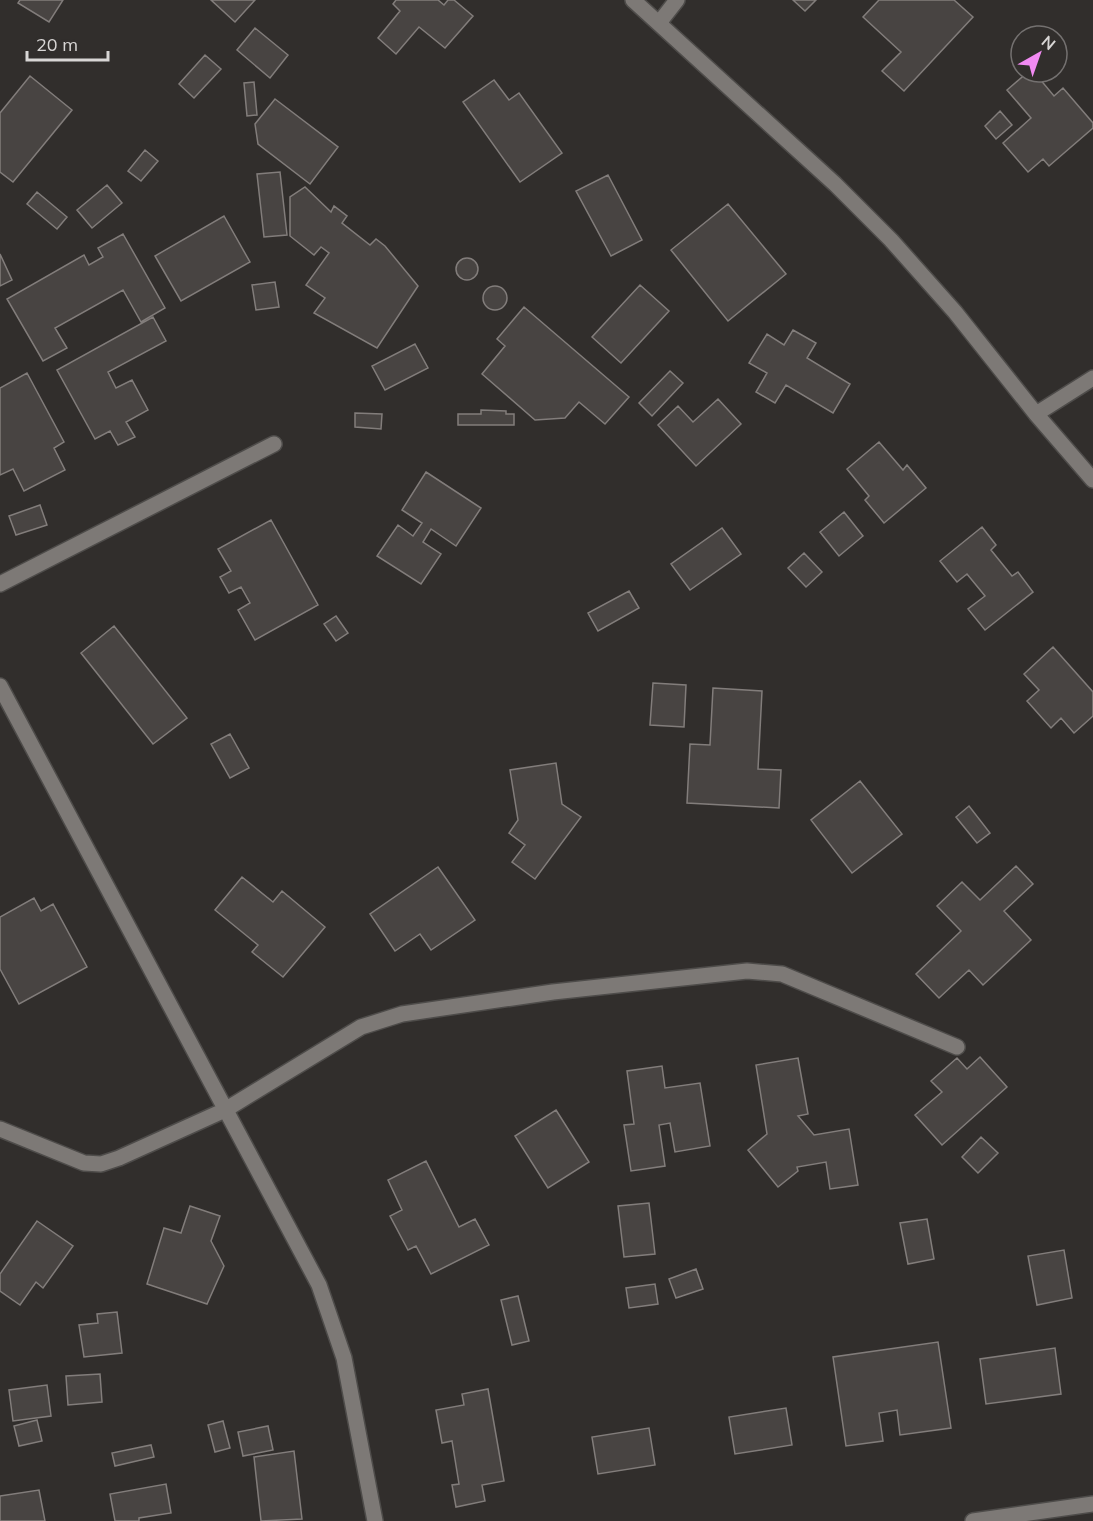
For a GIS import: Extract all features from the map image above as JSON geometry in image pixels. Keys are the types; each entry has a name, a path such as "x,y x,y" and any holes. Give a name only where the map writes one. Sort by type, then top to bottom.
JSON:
{"street":[{"path":"633,0 835,184 891,240 954,312 1036,414 1093,480"},
{"path":"659,23 677,0"},
{"path":"1036,414 1093,378"},
{"path":"0,584 274,444"},
{"path":"0,686 319,1285 344,1358 375,1521"},
{"path":"0,1129 84,1163 100,1164 119,1158 225,1110 361,1027 402,1014 553,992 747,971 782,974 957,1047"},
{"path":"973,1521 1093,1504"}],"building":[{"path":"20,0 63,0 49,22 18,3"},
{"path":"211,0 255,0 235,22"},
{"path":"396,0 438,0 444,5 448,0 454,0 473,16 445,48 419,27 396,54 378,38 400,11 393,4"},
{"path":"793,0 816,0 805,11"},
{"path":"879,0 954,0 973,17 904,91 882,71 901,52 863,17"},
{"path":"255,28 288,55 270,78 237,50"},
{"path":"205,55 221,69 194,98 179,84"},
{"path":"30,76 72,110 13,182 0,172 0,113"},
{"path":"494,80 509,100 519,93 562,153 520,182 463,102"},
{"path":"254,82 257,115 247,116 244,83"},
{"path":"1014,84 1044,84 1054,96 1063,88 1093,123 1093,128 1049,166 1043,159 1028,172 1003,143 1031,118 1007,90"},
{"path":"275,99 338,147 310,184 258,144 255,124"},
{"path":"1000,111 1012,125 996,139 985,126"},
{"path":"145,150 158,161 141,181 128,171"},
{"path":"280,172 287,235 264,237 257,174"},
{"path":"608,175 642,240 611,256 576,191"},
{"path":"107,185 122,203 92,228 77,210"},
{"path":"305,187 331,212 334,206 347,216 342,223 370,245 376,239 385,246 418,286 377,348 314,313 325,298 306,285 329,253 321,247 314,255 290,236 290,197"},
{"path":"37,192 67,217 57,229 27,204"},
{"path":"728,204 786,274 728,321 671,250"},
{"path":"224,216 250,262 181,301 155,256"},
{"path":"123,234 165,308 141,322 123,290 55,328 67,348 43,361 7,299 84,255 89,265 103,257 98,248"},
{"path":"0,254 12,280 0,286"},
{"path":"463,258 471,258 478,265 478,273 471,280 463,280 456,273 456,265"},
{"path":"275,282 279,307 256,310 252,285"},
{"path":"640,285 669,311 621,363 592,337"},
{"path":"495,286 504,289 507,298 504,307 495,310 486,307 483,298 486,289"},
{"path":"524,307 629,397 605,424 579,402 565,418 535,420 482,374 505,346 497,339"},
{"path":"153,317 166,341 108,372 116,388 132,380 148,410 126,422 135,437 118,445 110,431 95,439 57,370"},
{"path":"793,330 816,343 807,358 850,384 833,413 786,385 775,403 756,392 767,373 749,363 767,334 784,345"},
{"path":"415,344 428,368 385,390 372,366"},
{"path":"670,371 683,383 652,416 639,403"},
{"path":"27,373 64,442 54,448 65,470 24,491 13,469 0,475 0,388"},
{"path":"718,399 741,424 696,466 658,425 678,406 693,422"},
{"path":"481,410 506,411 506,414 514,414 514,425 458,425 458,414 481,414"},
{"path":"355,413 382,414 381,429 355,427"},
{"path":"879,442 903,470 907,465 926,488 884,523 865,500 869,496 847,469"},
{"path":"426,472 481,508 456,546 431,529 423,542 441,554 421,584 377,556 398,525 413,536 422,523 402,510"},
{"path":"40,505 47,525 16,535 9,516"},
{"path":"844,512 863,536 839,556 820,532"},
{"path":"271,520 318,605 255,640 238,610 250,603 241,587 229,593 220,577 231,571 218,549"},
{"path":"982,527 996,545 991,550 1012,576 1018,572 1033,592 985,630 968,609 985,596 967,574 957,582 940,561"},
{"path":"722,528 741,554 690,590 671,564"},
{"path":"804,553 822,572 806,587 788,568"},
{"path":"629,591 639,608 598,631 588,613"},
{"path":"336,616 348,633 336,641 324,624"},
{"path":"114,626 187,718 153,744 81,653"},
{"path":"1053,647 1093,692 1093,716 1074,733 1061,718 1051,728 1027,701 1039,690 1024,674"},
{"path":"653,683 686,685 684,727 650,725"},
{"path":"713,688 762,691 758,769 781,770 779,808 687,803 690,744 710,745"},
{"path":"230,734 249,768 230,778 211,744"},
{"path":"556,763 562,804 581,817 535,879 512,862 525,845 509,833 518,820 510,770"},
{"path":"860,781 902,834 852,873 811,820"},
{"path":"969,806 990,833 977,843 956,817"},
{"path":"1016,866 1033,884 1004,911 1031,940 983,985 969,970 939,998 916,974 961,931 937,906 962,882 980,900"},
{"path":"438,867 475,920 431,950 420,934 395,951 370,914"},
{"path":"242,877 273,902 282,891 325,927 283,977 252,952 258,945 215,910"},
{"path":"34,898 41,911 53,904 87,967 19,1004 0,969 0,917"},
{"path":"980,1057 1007,1087 942,1145 915,1115 942,1092 931,1081 957,1058 967,1069"},
{"path":"798,1058 808,1114 798,1116 814,1135 849,1129 858,1185 830,1189 826,1162 797,1167 798,1171 778,1187 748,1150 767,1134 756,1065"},
{"path":"662,1066 665,1088 700,1083 710,1146 675,1152 670,1123 659,1125 665,1166 631,1171 624,1125 634,1124 627,1071"},
{"path":"556,1110 589,1162 548,1188 515,1136"},
{"path":"981,1137 998,1153 978,1173 962,1157"},
{"path":"426,1161 459,1227 475,1219 489,1245 431,1274 416,1246 408,1250 390,1216 402,1210 388,1180"},
{"path":"649,1203 655,1254 624,1257 618,1206"},
{"path":"190,1206 220,1216 211,1241 224,1266 207,1304 147,1284 164,1228 181,1233"},
{"path":"927,1219 934,1259 908,1264 900,1223"},
{"path":"37,1221 73,1246 43,1288 36,1282 20,1305 0,1291 0,1274"},
{"path":"1064,1250 1072,1298 1037,1305 1028,1256"},
{"path":"696,1269 703,1289 676,1298 669,1279"},
{"path":"655,1284 658,1304 629,1308 626,1288"},
{"path":"518,1296 529,1341 512,1345 501,1300"},
{"path":"117,1312 122,1353 84,1357 79,1325 98,1323 97,1314"},
{"path":"938,1342 951,1428 900,1435 897,1410 879,1413 883,1441 846,1446 833,1357"},
{"path":"1055,1348 1061,1394 986,1404 980,1359"},
{"path":"100,1374 102,1402 68,1405 66,1376"},
{"path":"47,1385 51,1416 13,1421 9,1390"},
{"path":"488,1389 504,1481 482,1485 485,1501 456,1507 452,1485 459,1484 452,1441 442,1443 436,1410 464,1405 462,1394"},
{"path":"786,1408 792,1445 735,1454 729,1417"},
{"path":"37,1420 42,1441 19,1446 14,1426"},
{"path":"223,1421 230,1448 215,1452 208,1425"},
{"path":"268,1426 273,1450 243,1456 238,1432"},
{"path":"649,1428 655,1465 598,1474 592,1437"},
{"path":"151,1445 154,1457 115,1466 112,1453"},
{"path":"294,1451 302,1519 261,1521 254,1457"},
{"path":"166,1484 171,1513 139,1518 139,1521 115,1521 110,1494"},
{"path":"39,1490 45,1521 0,1521 0,1496"}]}
